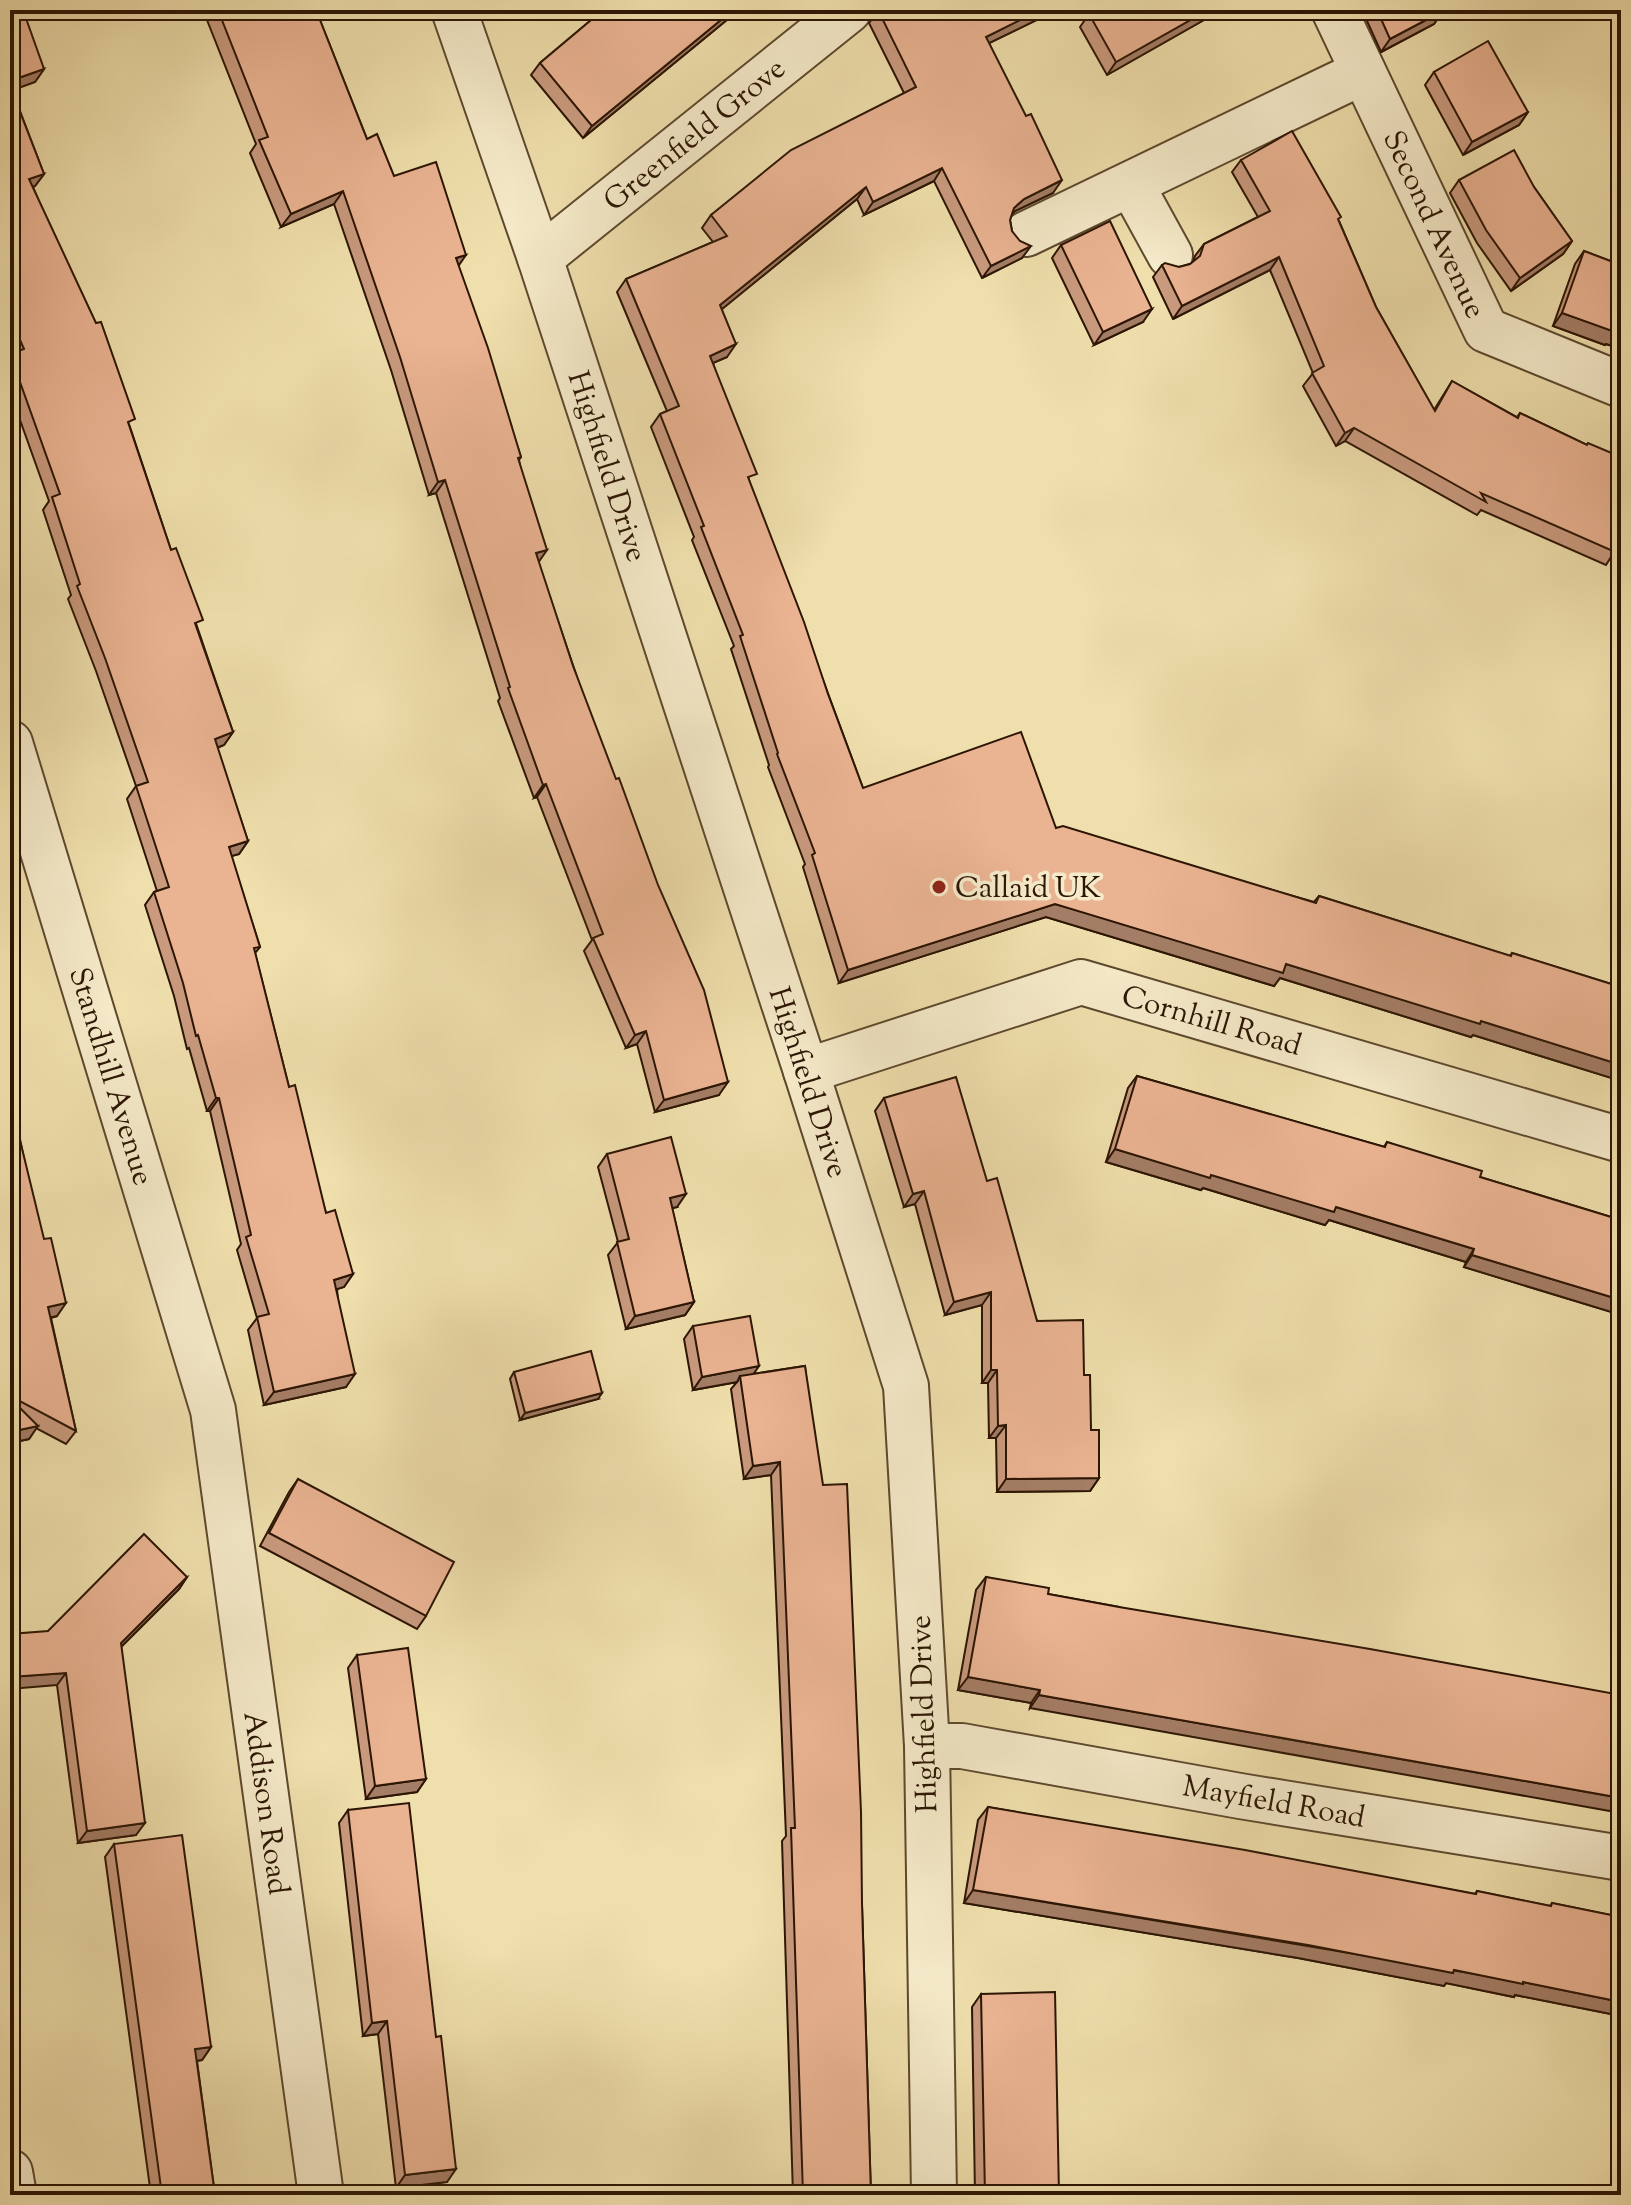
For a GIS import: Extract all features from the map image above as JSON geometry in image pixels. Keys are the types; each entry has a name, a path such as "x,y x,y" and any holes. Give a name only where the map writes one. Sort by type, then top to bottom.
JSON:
{"street":[{"name":"Highfield Drive","path":"454,10 540,258 906,1386 927,1746 934,2195"},
{"name":"Greenfield Grove","path":"540,258 849,10"},
{"name":"Second Avenue","path":"1334,10 1486,330 1621,385"},
{"path":"1026,234 1363,72"},
{"path":"1131,184 1170,255"},
{"name":"Standhill Avenue","path":"10,743 213,1410"},
{"name":"Cornhill Road","path":"806,1071 1081,982 1621,1140"},
{"name":"Addison Road","path":"213,1410 321,2195"},
{"name":"Mayfield Road","path":"927,1746 962,1746 1255,1799 1621,1858"},
{"path":"10,2172 14,2195"}],"building":[{"path":"10,10 23,10 44,69 10,81"},
{"path":"218,10 316,10 367,139 377,134 394,176 436,162 466,255 456,258 488,348 547,550 536,553 573,666 616,779 619,778 658,885 704,990 728,1082 664,1100 646,1031 635,1035 593,938 603,934 508,688 445,480 438,482 400,357 343,191 291,214 259,140 268,137"},
{"path":"603,10 733,10 592,126 540,63"},
{"path":"878,10 1040,10 986,37 1026,116 1031,114 1062,180 1024,199 1014,208 1010,220 1012,231 1020,241 1031,246 991,266 942,168 873,202 866,187 720,305 736,344 710,356 757,474 748,477 863,788 1021,732 1056,828 1063,826 1316,903 1319,896 1621,987 1621,1065 1286,964 1283,973 1055,904 848,970 812,855 815,853 777,754 740,636 743,635 660,414 679,406 626,279 727,236 711,215 791,150 916,87"},
{"path":"1097,10 1208,10 1116,62 1089,14"},
{"path":"1377,10 1443,10 1443,11 1390,39"},
{"path":"1488,41 1528,112 1472,142 1434,72"},
{"path":"10,86 44,174 29,179 96,323 101,322 135,419 128,422 171,550 176,548 203,620 195,623 233,732 215,739 248,841 229,847 260,947 254,948 289,1087 295,1085 326,1213 335,1210 353,1274 334,1280 355,1374 274,1392 257,1317 269,1314 246,1237 251,1235 219,1098 216,1098 196,1036 154,892 169,887 136,786 148,782 77,586 80,584 52,497 60,494 10,354 24,349 10,317"},
{"path":"1292,131 1341,217 1338,219 1376,307 1435,411 1452,381 1518,418 1520,413 1587,445 1621,457 1621,545 1615,552 1481,493 1486,502 1354,428 1345,433 1312,373 1324,366 1279,257 1182,306 1162,265 1179,267 1190,264 1200,256 1204,244 1270,211 1241,160"},
{"path":"1514,150 1534,187 1572,241 1520,278 1486,230 1459,180"},
{"path":"1110,221 1152,309 1103,332 1061,245"},
{"path":"1584,251 1621,265 1621,333 1562,313"},
{"path":"1137,1076 1385,1147 1387,1142 1482,1171 1480,1177 1621,1220 1621,1300 1472,1255 1474,1249 1336,1207 1334,1212 1115,1149"},
{"path":"956,1077 987,1181 997,1178 1037,1321 1083,1320 1084,1375 1090,1375 1091,1430 1099,1430 1099,1478 1006,1479 1006,1425 998,1426 997,1370 991,1370 991,1292 954,1302 924,1191 913,1194 884,1098"},
{"path":"10,1091 44,1239 51,1238 66,1303 48,1307 76,1431 10,1396"},
{"path":"671,1137 686,1194 670,1198 694,1302 635,1316 617,1242 629,1239 607,1154"},
{"path":"750,1316 759,1366 702,1377 693,1326"},
{"path":"591,1351 602,1393 525,1413 514,1372"},
{"path":"805,1366 823,1485 847,1484 861,1812 871,2195 803,2195 791,1828 795,1828 780,1462 753,1466 740,1376"},
{"path":"10,1398 38,1426 10,1432"},
{"path":"298,1479 454,1562 426,1616 269,1533"},
{"path":"144,1534 187,1577 121,1643 145,1823 87,1831 66,1673 10,1677 10,1634 48,1631"},
{"path":"986,1577 1049,1588 1048,1594 1621,1695 1621,1798 1039,1695 1040,1690 968,1677"},
{"path":"408,1648 426,1779 375,1786 357,1655"},
{"path":"409,1803 436,2037 441,2036 456,2169 405,2175 387,2021 372,2023 348,1810"},
{"path":"988,1807 1621,1917 1621,2002 1454,1970 1453,1973 1308,1945 973,1890"},
{"path":"182,1835 211,2047 195,2049 215,2195 162,2195 114,1844"},
{"path":"1055,1992 1059,2195 985,2195 981,1994"}],"place":[{"name":"Callaid UK","path":"939,887"}]}
